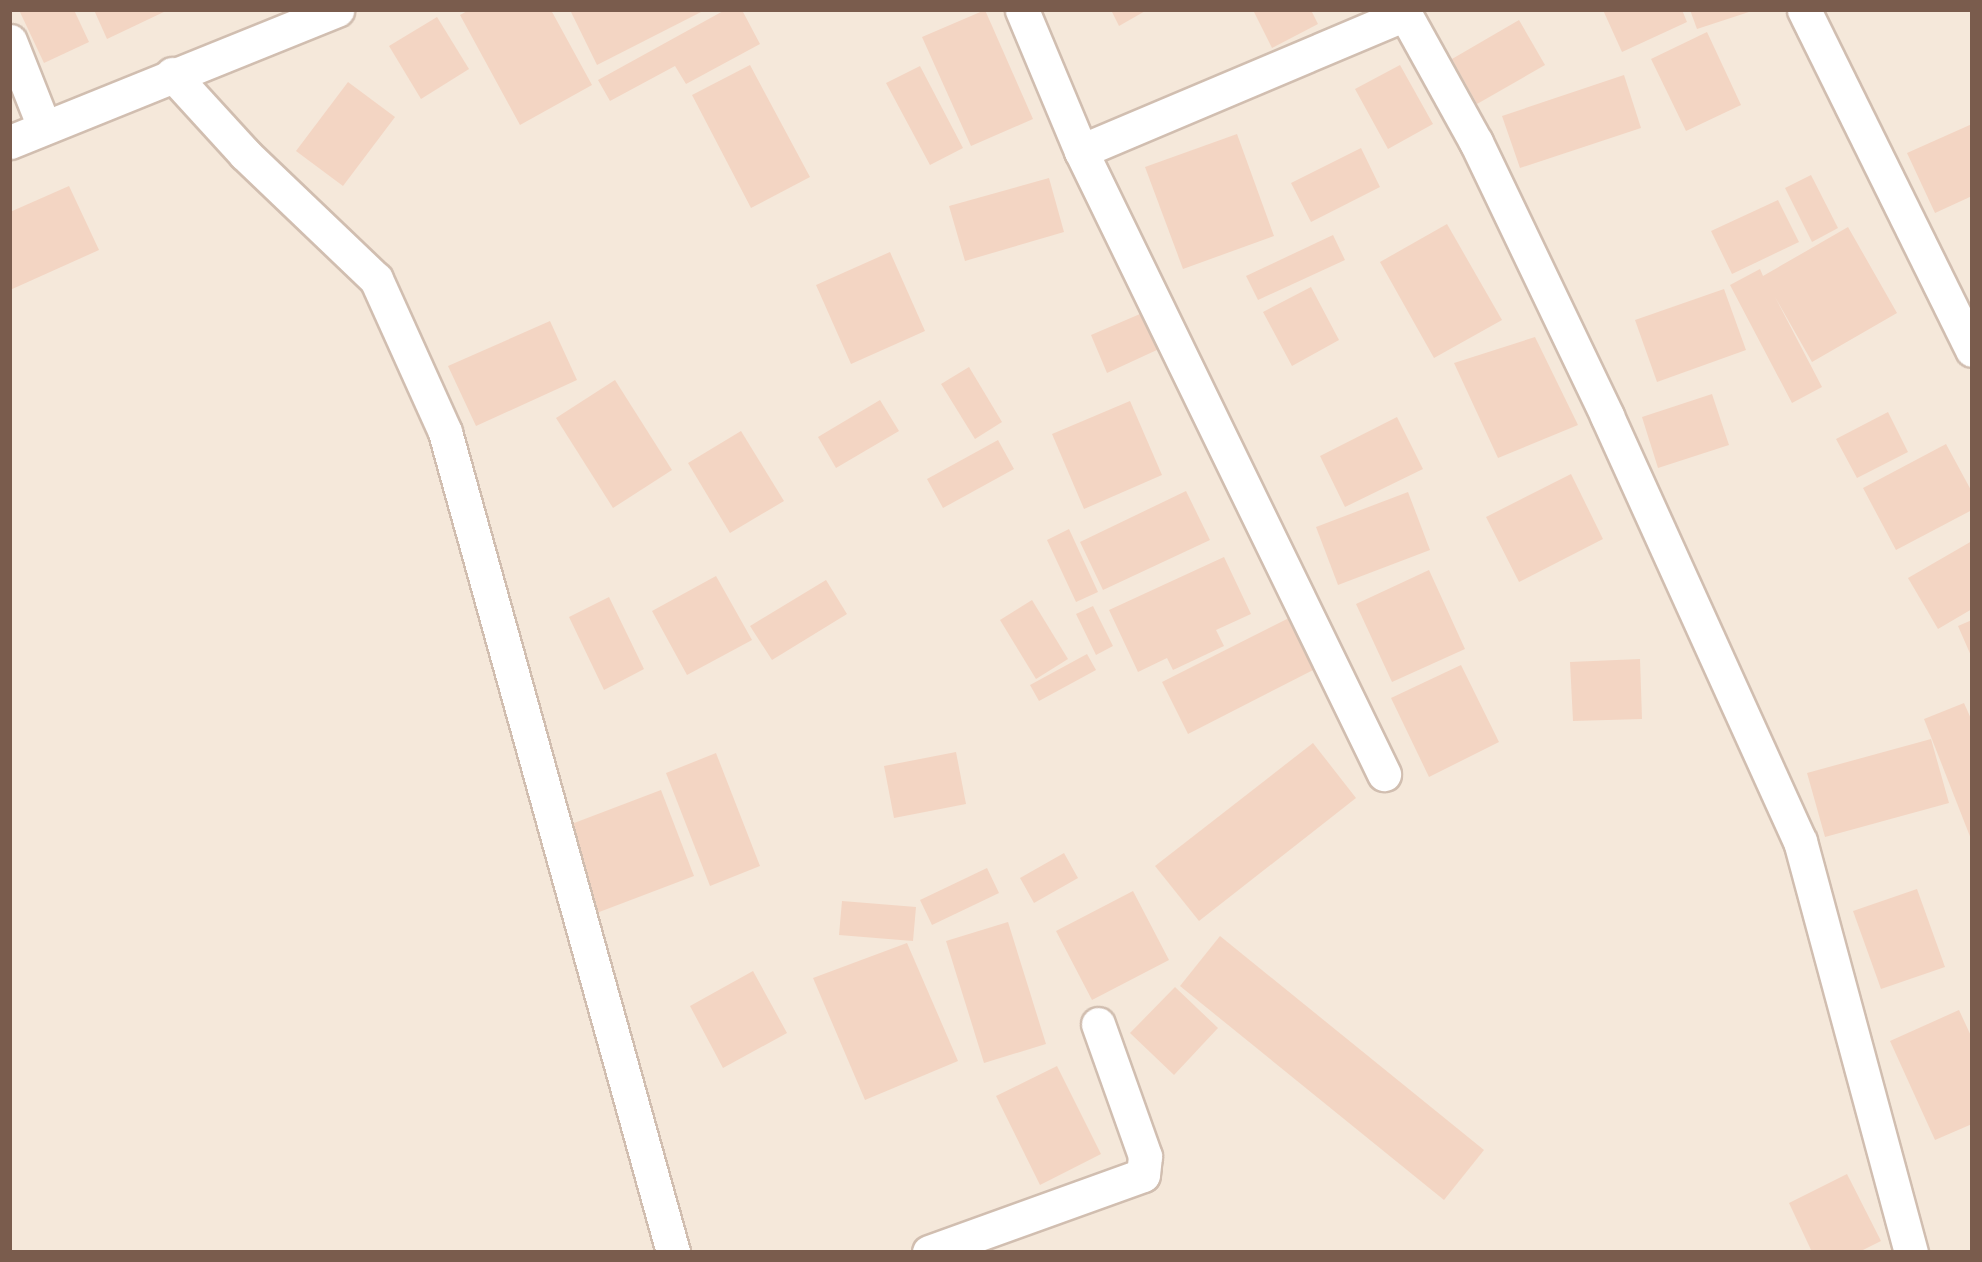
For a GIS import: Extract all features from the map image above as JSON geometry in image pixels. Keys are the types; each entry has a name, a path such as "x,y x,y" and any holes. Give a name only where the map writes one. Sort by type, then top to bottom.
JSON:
{"street":[{"path":"10,142 172,74 337,10"},
{"path":"1022,10 1081,151 1384,774"},
{"path":"1804,10 1971,350"},
{"path":"1081,151 1410,12 1476,142 1602,406 1800,841 1911,1251"},
{"path":"10,41 44,127"},
{"path":"172,74 245,154 376,279 446,432 673,1251"},
{"path":"929,1251 1143,1175 1145,1156 1098,1024"}],"shaded area":[{"path":"11,11 1971,11 1971,1251 11,1251"}],"building":[{"path":"19,10 74,10 89,42 44,63"},
{"path":"94,10 168,10 107,39"},
{"path":"469,10 551,10 592,85 520,125 460,15"},
{"path":"570,10 705,10 597,65"},
{"path":"725,10 742,10 760,44 686,84 675,66 610,101 598,80"},
{"path":"985,10 1033,119 971,146 922,37"},
{"path":"1111,10 1147,10 1119,26"},
{"path":"1253,10 1311,10 1318,24 1272,48"},
{"path":"1603,10 1682,10 1687,22 1622,52"},
{"path":"1690,10 1752,10 1752,11 1697,29"},
{"path":"437,17 469,69 421,99 389,46"},
{"path":"1519,20 1545,65 1477,104 1452,59"},
{"path":"1707,32 1741,105 1686,131 1651,59"},
{"path":"750,65 810,177 751,208 692,95"},
{"path":"1400,65 1433,124 1388,149 1355,89"},
{"path":"920,66 963,148 930,165 886,83"},
{"path":"1624,75 1641,128 1520,168 1502,116"},
{"path":"348,82 395,117 343,186 296,151"},
{"path":"1972,124 1972,196 1935,213 1907,153"},
{"path":"1237,134 1274,236 1183,269 1145,167"},
{"path":"1361,148 1380,187 1311,222 1291,183"},
{"path":"1811,175 1838,228 1812,242 1785,188"},
{"path":"1049,178 1064,232 965,261 949,206"},
{"path":"69,186 99,250 10,290 10,212"},
{"path":"1778,200 1799,242 1732,274 1711,231"},
{"path":"1447,224 1502,320 1434,358 1380,262"},
{"path":"1848,227 1897,313 1812,362 1775,297 1822,387 1792,403 1730,285 1760,269 1763,276"},
{"path":"1333,235 1345,260 1258,300 1246,276"},
{"path":"890,252 925,331 851,364 816,285"},
{"path":"1311,287 1339,340 1292,366 1263,312"},
{"path":"1724,289 1746,350 1657,382 1635,320"},
{"path":"1140,314 1159,349 1107,373 1091,335"},
{"path":"550,321 577,380 476,426 448,366"},
{"path":"1535,337 1578,425 1498,458 1454,363"},
{"path":"969,367 1002,422 975,439 941,384"},
{"path":"615,380 672,470 613,508 556,418"},
{"path":"1712,394 1729,445 1658,468 1642,417"},
{"path":"880,400 899,431 836,468 818,437"},
{"path":"1130,401 1162,475 1084,509 1052,434"},
{"path":"1888,412 1908,452 1857,478 1836,439"},
{"path":"1397,417 1423,469 1345,507 1320,456"},
{"path":"741,431 784,501 730,533 688,463"},
{"path":"998,440 1014,469 943,508 927,479"},
{"path":"1946,444 1972,492 1972,510 1896,550 1863,488"},
{"path":"1571,474 1603,539 1519,582 1486,517"},
{"path":"1186,491 1210,540 1103,590 1080,542"},
{"path":"1408,492 1430,550 1338,585 1316,527"},
{"path":"1069,529 1098,592 1076,602 1047,540"},
{"path":"1972,541 1972,609 1938,629 1908,578"},
{"path":"1224,557 1251,614 1216,630 1224,646 1173,670 1167,658 1138,672 1109,610"},
{"path":"1429,570 1465,649 1392,682 1356,604"},
{"path":"716,576 752,640 687,675 652,611"},
{"path":"826,580 847,614 772,660 750,626"},
{"path":"609,597 644,669 604,690 569,617"},
{"path":"1032,600 1068,659 1036,679 1000,620"},
{"path":"1093,606 1113,646 1096,655 1076,614"},
{"path":"1293,616 1319,667 1188,734 1162,682"},
{"path":"1972,620 1972,658 1958,626"},
{"path":"1087,654 1096,670 1039,701 1030,685"},
{"path":"1640,659 1642,719 1573,721 1570,662"},
{"path":"1461,665 1499,742 1429,777 1391,698"},
{"path":"1964,703 1972,721 1971,839 1924,719"},
{"path":"1931,739 1949,803 1825,837 1807,773"},
{"path":"1313,743 1356,798 1199,921 1155,866"},
{"path":"956,752 966,804 894,818 884,766"},
{"path":"716,753 760,866 710,886 666,773"},
{"path":"661,790 694,876 594,914 561,828"},
{"path":"1064,853 1078,878 1034,903 1020,878"},
{"path":"987,868 999,893 932,925 920,900"},
{"path":"1917,889 1945,967 1881,989 1853,911"},
{"path":"1133,891 1169,960 1092,1000 1056,931"},
{"path":"842,901 916,907 913,941 839,935"},
{"path":"1008,922 1046,1044 984,1063 946,941"},
{"path":"1220,936 1484,1150 1444,1200 1180,986"},
{"path":"907,943 958,1061 865,1100 813,978"},
{"path":"753,971 787,1033 723,1068 690,1006"},
{"path":"1175,987 1218,1028 1174,1075 1130,1033"},
{"path":"1959,1010 1972,1038 1972,1124 1935,1140 1890,1041"},
{"path":"1057,1066 1101,1154 1040,1185 996,1096"},
{"path":"1847,1174 1881,1241 1859,1252 1812,1252 1789,1203"}]}
